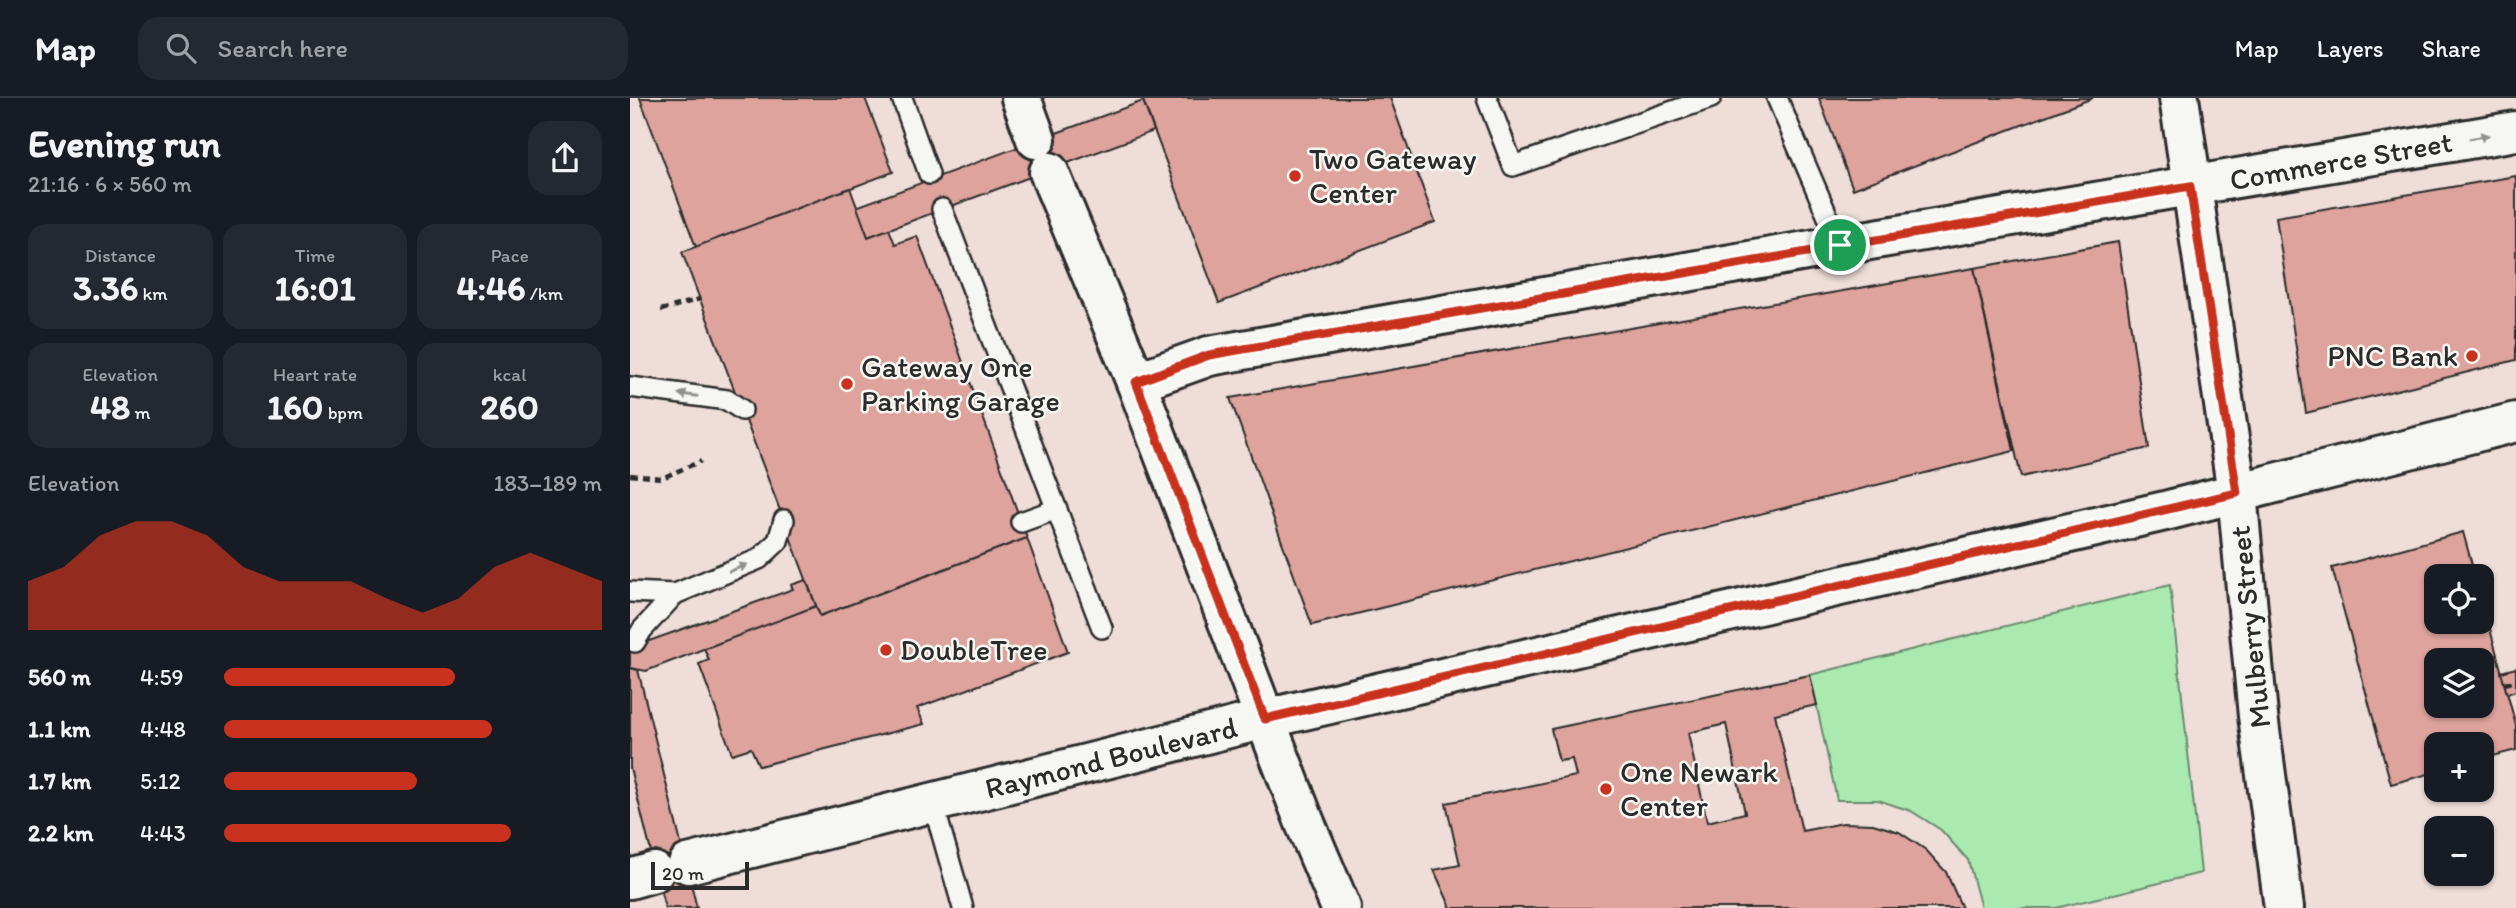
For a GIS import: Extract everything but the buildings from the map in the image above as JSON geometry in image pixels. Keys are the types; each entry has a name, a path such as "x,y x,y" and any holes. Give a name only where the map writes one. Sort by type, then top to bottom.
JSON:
{"main road":[{"path":"1021,98 1136,382 1265,719 1341,908"},
{"name":"Mulberry Street","path":"2179,98 2237,493 2258,716 2284,908"},
{"name":"Commerce Street","path":"1136,382 1209,355 2516,131"},
{"name":"Raymond Boulevard","path":"657,872 1265,719 2237,493 2516,422"}],"lane":[{"path":"901,98 929,174"},
{"path":"1487,98 1513,166 1711,98"},
{"path":"1777,98 1840,245"},
{"path":"942,209 1102,628"},
{"path":"630,387 727,400 742,410"},
{"path":"1021,522 1057,509"},
{"path":"635,642 642,630 675,594 759,559 778,541 784,520"},
{"path":"630,592 675,594"},
{"path":"933,803 963,908"}],"path":[{"path":"661,310 700,299"},
{"path":"630,475 662,478 701,461"},
{"path":"2505,684 2516,681"}],"green space":[{"path":"2170,585 2201,873 2056,908 1981,908 1968,860 1941,830 1911,811 1878,800 1837,800 1810,675"}],"place":[{"name":"Two Gateway Center","path":"1295,176"},
{"name":"PNC Bank","path":"2472,356"},
{"name":"Gateway One Parking Garage","path":"847,384"},
{"name":"DoubleTree","path":"886,650"},
{"name":"One Newark Center","path":"1606,789"}],"route":[{"path":"2190,186 2237,493 1265,719 1136,382 1209,355 1840,245 2190,186"}]}
